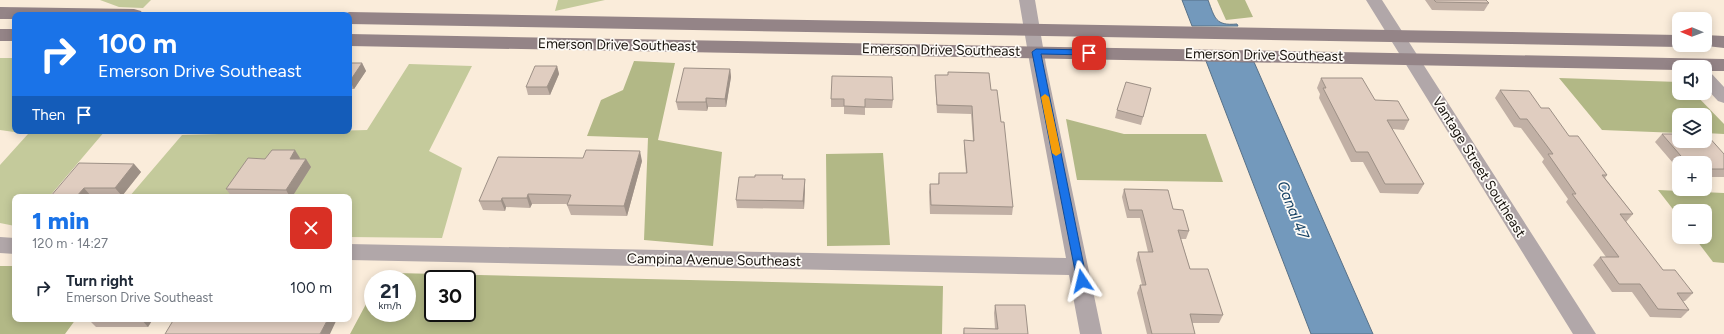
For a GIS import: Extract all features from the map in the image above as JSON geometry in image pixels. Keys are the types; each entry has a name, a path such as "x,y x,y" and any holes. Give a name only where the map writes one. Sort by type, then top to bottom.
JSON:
{"street":[{"path":"1027,0 1092,334"},
{"name":"Vantage Street Southeast","path":"1374,0 1585,334"},
{"path":"0,13 12,13"},
{"name":"Emerson Drive Southeast","path":"352,18 1672,41"},
{"path":"0,35 12,35"},
{"name":"Emerson Drive Southeast","path":"352,40 1410,58 1672,68"},
{"path":"1712,41 1724,42"},
{"name":"Emerson Drive Southeast","path":"1712,66 1724,64"},
{"path":"1712,84 1724,97"},
{"path":"0,245 12,246"},
{"name":"Campina Avenue Southeast","path":"352,252 1080,267"}],"green space":[{"path":"100,0 151,0 143,8 119,7"},
{"path":"558,0 605,0 555,11"},
{"path":"1217,0 1245,0 1253,17 1226,20"},
{"path":"0,58 12,58 12,132 0,130"},
{"path":"634,61 675,63 658,140 722,152 713,246 644,240 648,138 587,136 601,100 623,90"},
{"path":"409,64 472,66 429,151 462,168 442,238 352,237 352,194 132,194 182,135 352,134 352,130 367,130"},
{"path":"1559,78 1672,82 1672,100 1701,100 1709,108 1672,108 1672,133 1602,130"},
{"path":"1712,112 1724,124 1724,134 1712,133"},
{"path":"1066,119 1124,134 1206,134 1223,182 1077,180"},
{"path":"28,134 102,134 52,194 12,194 12,225 0,223 0,165"},
{"path":"883,153 890,245 827,246 826,154"},
{"path":"1658,190 1672,191 1672,196 1712,196 1712,192 1724,193 1724,263 1713,262 1699,244 1712,244 1712,204 1672,204 1672,208"},
{"path":"0,266 12,266 12,322 74,322 65,334 0,334"},
{"path":"416,273 424,274 424,322 476,322 476,275 943,286 942,334 350,334 364,308 364,322 416,322"}],"water":[{"path":"1182,0 1208,0 1212,12 1217,20 1224,24 1237,24 1238,26 1192,26"},
{"name":"Canal 47","path":"1206,61 1254,62 1373,334 1311,334"}],"building":[{"path":"1434,0 1486,0 1489,3 1436,2"},
{"path":"352,63 362,63 352,78"},
{"path":"535,66 557,66 547,87 526,87"},
{"path":"684,68 730,69 725,99 706,98 706,102 676,102"},
{"path":"948,72 989,73 991,90 997,90 1001,122 1004,122 1013,207 931,205 930,184 939,184 939,173 967,173 964,140 974,141 972,106 937,105 935,75 948,75"},
{"path":"832,76 892,77 893,100 865,99 865,107 844,106 844,99 831,99"},
{"path":"1321,78 1362,78 1375,100 1398,101 1409,120 1387,120 1424,184 1385,184 1368,152 1356,152 1323,88 1326,88"},
{"path":"1126,82 1151,88 1143,117 1117,110"},
{"path":"1500,90 1529,91 1541,108 1549,108 1569,136 1578,136 1607,175 1602,175 1633,214 1620,214 1663,270 1675,270 1693,293 1677,293 1689,310 1658,309 1640,284 1619,284 1600,257 1619,257 1572,194 1576,194 1548,154 1553,154 1527,119 1520,119"},
{"path":"1662,134 1672,134 1672,146"},
{"path":"1712,141 1724,154 1724,169 1712,169 1712,156 1681,156 1674,148 1712,148"},
{"path":"272,150 295,150 290,159 306,159 286,190 226,189 248,158 265,159"},
{"path":"586,150 640,151 624,206 567,205 571,195 528,194 527,198 502,198 501,201 479,201 498,157 583,158"},
{"path":"79,163 134,164 115,188 84,188 79,194 53,194"},
{"path":"755,175 783,175 782,179 805,179 803,201 736,200 739,177 755,177"},
{"path":"1124,189 1168,190 1173,209 1183,210 1189,231 1178,230 1190,269 1208,269 1223,315 1190,314 1195,334 1152,334 1140,285 1146,285 1138,252 1153,252 1142,210 1129,210"},
{"path":"995,305 1025,305 1028,334 964,334 964,328 998,329"},
{"path":"172,322 326,322 320,334 165,334"}],"slow traffic":[{"path":"1045,97 1056,153"}],"route":[{"path":"1082,281 1036,52 1089,53"}]}
